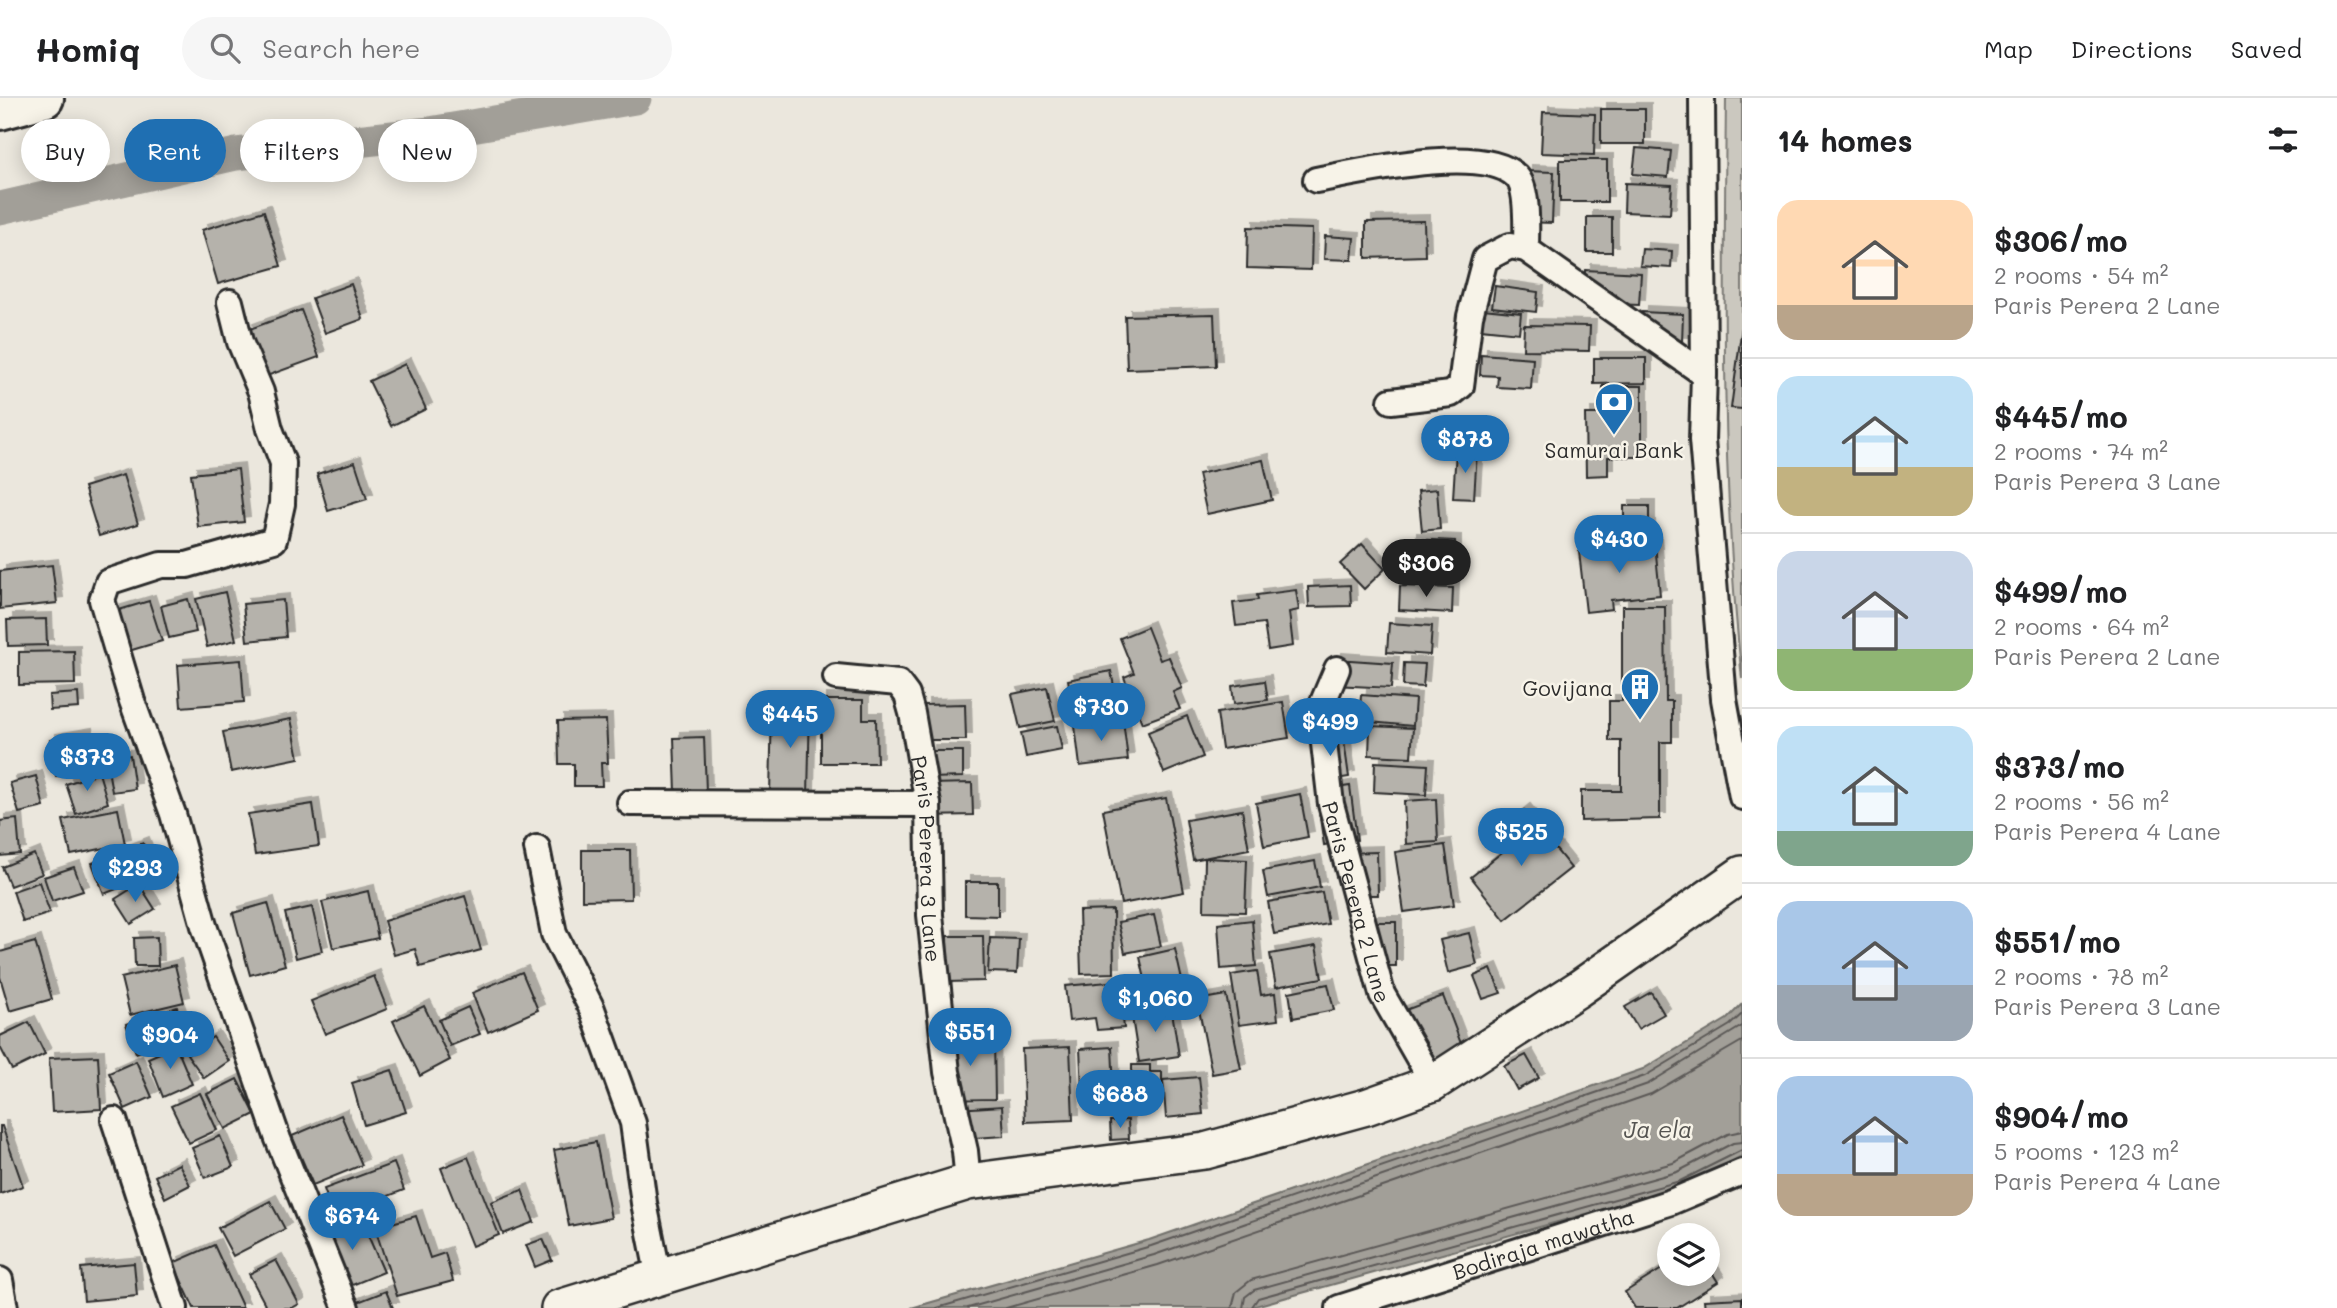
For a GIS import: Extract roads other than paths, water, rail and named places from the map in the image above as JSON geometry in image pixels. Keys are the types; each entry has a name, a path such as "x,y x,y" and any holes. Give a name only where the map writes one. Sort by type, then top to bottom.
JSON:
{"main road":[{"path":"0,110 44,98"}],"street":[{"path":"1702,98 1702,440 1724,699 1742,797"},
{"path":"1315,180 1416,162 1492,164 1517,176 1523,191 1526,249"},
{"path":"1391,401 1451,394 1461,386 1471,316 1485,259 1510,246 1526,249 1666,350 1704,374"},
{"path":"230,302 240,342 261,392 270,429 283,463 282,504 274,540 187,565 160,565 133,573 108,582 102,600 132,701 173,814 204,926 278,1139 346,1308"},
{"name":"Paris Perera 2 Lane","path":"1337,669 1320,709 1331,804 1382,994 1433,1083"},
{"name":"Paris Perera 3 Lane","path":"836,677 898,683 907,695 928,804 930,915 947,1072 965,1151 968,1182"},
{"path":"630,803 928,804"},
{"path":"537,848 554,934 592,1009 633,1124 644,1203 659,1278"},
{"path":"559,1308 968,1182 1205,1151 1366,1107 1433,1083 1578,989 1742,874"},
{"path":"114,1120 175,1308"},
{"name":"Bodiraja mawatha","path":"1339,1308 1671,1202 1742,1172"},
{"path":"0,1280 5,1308"}],"water":[{"name":"Ja ela","path":"1742,1004 1742,1156 1683,1187 1248,1308 911,1308 1149,1240 1643,1069 1727,1019"}],"waterway":[{"path":"0,208 236,154 430,133 635,98"}],"place":[{"name":"Samurai Bank","path":"1614,436"},
{"name":"Govijana","path":"1640,721"}]}
